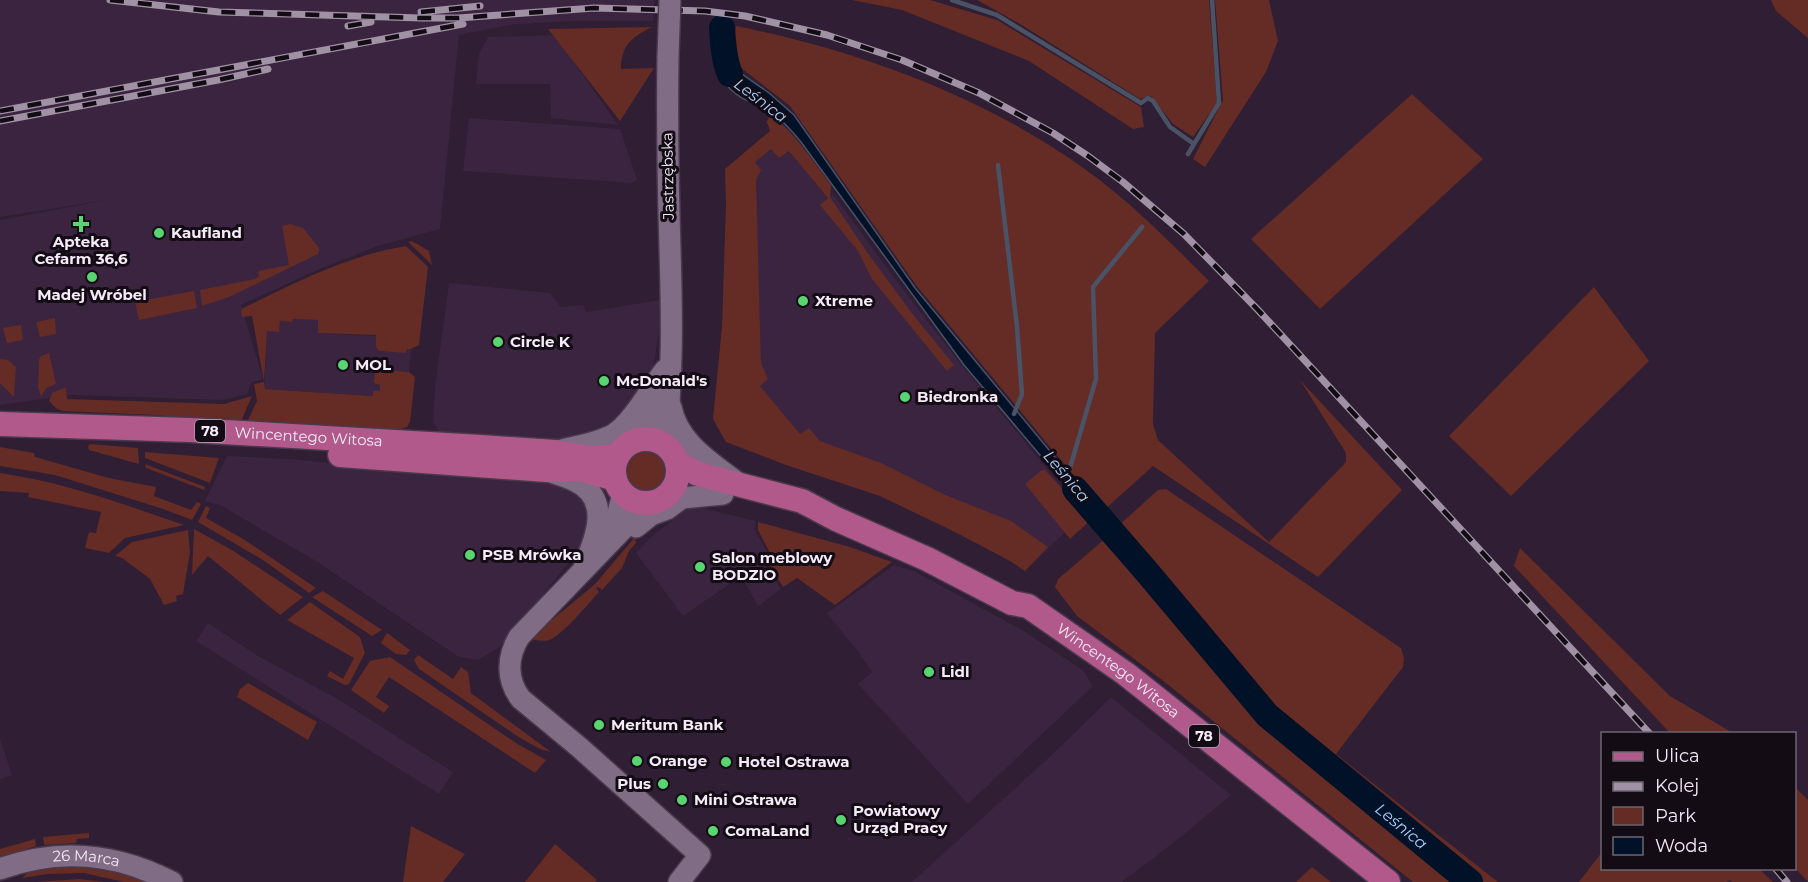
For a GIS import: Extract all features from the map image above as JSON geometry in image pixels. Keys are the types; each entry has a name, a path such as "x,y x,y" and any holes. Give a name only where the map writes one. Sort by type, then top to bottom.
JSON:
{"main road":[{"name":"Wincentego Witosa","path":"0,424 190,430 550,461"},
{"name":"Wincentego Witosa","path":"0,436 231,446 418,462 550,461 591,458 618,476"},
{"name":"78","path":"642,439 652,440 671,455"},
{"path":"618,476 628,444 642,439"},
{"path":"671,455 678,475 673,489"},
{"name":"Wincentego Witosa","path":"671,455 698,474 731,489"},
{"name":"78","path":"618,476 632,500 648,503 663,498 673,489"},
{"name":"Wincentego Witosa","path":"673,489 731,489 802,501 836,519 927,559 1012,603 1028,606 1126,674 1388,882"},
{"name":"Wincentego Witosa","path":"1012,603 1023,618 1114,682 1361,882"}],"street":[{"name":"Jastrzębska","path":"670,0 667,121 668,361 671,455"},
{"name":"Jastrzębska","path":"642,439 657,401 668,361"},
{"path":"579,577 597,534 599,522 597,509 592,497 580,484 550,461 615,433 627,422 668,361"},
{"path":"670,404 677,427 731,489"},
{"path":"606,548 617,517 618,476"},
{"path":"606,548 651,515 667,509 678,500 731,489"},
{"path":"648,503 519,637 513,646 509,675 514,690 521,699 579,747 700,855 679,882"},
{"name":"26 Marca","path":"0,869 43,856 85,855 129,864 172,882"}],"shaded area":[{"path":"0,0 654,0 653,21 515,24 459,35 440,229 378,246 322,268 241,305 263,379 252,382 247,394 223,400 71,395 0,405 0,220 107,200 0,217"},
{"path":"555,35 618,125 551,118 550,84 476,84 479,54 488,37"},
{"path":"770,114 796,138 831,185 830,196 833,194 960,363 1084,514 1025,571 955,532 880,496 786,465 726,442 721,434 713,419 722,327 725,169 770,131 767,122"},
{"path":"469,118 620,129 637,180 632,183 463,171"},
{"path":"449,283 550,293 561,307 583,305 586,312 660,300 660,326 652,374 634,403 605,432 546,442 440,433 433,422 435,387"},
{"path":"292,319 319,320 318,333 377,336 376,347 406,352 406,349 411,349 409,372 375,369 380,392 373,396 264,389 267,331 280,321 292,322"},
{"path":"227,456 291,459 418,473 567,484 583,498 590,516 580,549 500,647 478,660 459,657 319,563 220,505 205,501"},
{"path":"697,507 756,521 754,529 769,555 761,560 781,589 758,606 741,576 683,616 636,553 652,536 688,508"},
{"path":"894,565 914,571 1022,630 1083,670 1093,686 968,804 858,684 872,672 827,613"},
{"path":"208,623 258,656 336,698 453,772 439,794 196,641"},
{"path":"1111,697 1231,795 1122,882 912,882 1056,751"},
{"path":"0,738 12,775 0,779"}],"green space":[{"path":"852,0 930,0 997,20 1141,107 1144,127 1133,129 1029,61 902,10"},
{"path":"977,0 1209,0 1217,103 1193,137 1173,124 1151,96 1140,99 1020,24"},
{"path":"1215,0 1269,0 1278,41 1266,72 1205,167 1193,159 1223,100"},
{"path":"1771,0 1808,0 1808,38 1776,11"},
{"path":"736,26 866,60 951,93 992,112 1069,158 1107,186 1159,232 1209,281 1155,333 1153,424 1158,440 1269,542 1346,462 1346,453 1300,380 1402,490 1318,577 1153,466 1103,511 916,285 790,106 736,64 733,43"},
{"path":"652,27 633,38 623,54 621,69 654,68 620,121 548,29"},
{"path":"1412,94 1483,159 1320,309 1251,239"},
{"path":"770,114 795,138 831,185 830,197 867,252 954,365 947,371 872,279 858,251 820,205 828,198 789,151 779,158 771,149 755,162 761,170 756,181 761,363 768,379 760,386 800,434 809,428 820,441 881,463 943,494 1011,521 1048,547 1025,571 955,532 880,496 786,465 726,442 713,419 722,327 725,169 770,131 767,122"},
{"path":"290,224 303,228 319,248 318,254 229,297 202,306 200,290 255,279 259,276 258,271 289,265 282,226"},
{"path":"412,241 429,251 432,265 408,242"},
{"path":"406,246 428,267 419,345 407,349 406,353 379,351 376,347 376,335 318,333 318,320 280,321 279,332 267,331 264,382 252,316 242,317 243,308 322,271 384,250"},
{"path":"1594,287 1649,361 1511,496 1449,436"},
{"path":"194,291 197,308 139,320 135,302"},
{"path":"55,318 56,334 40,337 36,322"},
{"path":"21,325 23,340 7,343 3,328"},
{"path":"49,353 56,384 46,388 41,397 38,387 39,360 41,356"},
{"path":"0,359 8,360 16,367 14,397 0,383"},
{"path":"375,369 409,372 415,377 410,422 407,427 397,430 250,424 248,420 257,401 254,384 264,382 265,389 373,396 373,391 380,391 380,385 374,383"},
{"path":"66,387 67,399 224,404 252,396 240,424 157,415 63,411 57,409 49,401 52,393"},
{"path":"90,444 138,448 139,464 89,450"},
{"path":"641,446 651,446 664,453 671,466 671,476 664,489 651,496 641,496 632,492 625,485 621,476 621,466 625,457 632,450"},
{"path":"0,447 34,453 35,457 109,478 156,487 154,496 191,510 197,502 201,504 192,520 55,475 0,466"},
{"path":"145,452 219,458 210,483 145,458"},
{"path":"145,464 205,487 204,490 146,468"},
{"path":"1045,470 1091,520 1070,539 1025,484"},
{"path":"0,473 70,488 184,525 125,538 109,553 85,548 89,532 96,533 101,512 28,497 29,493 0,491"},
{"path":"1166,489 1401,648 1404,658 1403,667 1336,754 1498,882 1481,882 1277,718 1212,642 1155,568 1117,527 1158,490"},
{"path":"206,506 210,508 206,518 245,540 316,588 309,593 263,560 198,522"},
{"path":"758,522 850,547 892,562 835,605 797,578 783,587 766,559 771,555 758,530"},
{"path":"194,529 232,550 303,597 280,615 208,556 192,575"},
{"path":"188,530 190,552 183,594 176,596 177,601 164,605 150,579 122,558 115,556 132,542"},
{"path":"635,537 636,543 629,551 622,568 602,590 596,588 599,592 568,626 549,640 529,639 595,584"},
{"path":"1106,538 1143,577 1269,727 1459,882 1413,882 1166,683 1077,616 1055,587 1058,579"},
{"path":"1520,548 1670,696 1731,732 1669,732 1514,566"},
{"path":"323,591 382,630 372,636 312,597"},
{"path":"310,602 360,637 365,653 349,684 345,685 327,676 330,671 343,679 354,658 287,620"},
{"path":"387,633 410,650 406,655 396,654 381,643"},
{"path":"418,655 453,679 461,667 468,672 471,693 551,752 520,738 419,669 414,660"},
{"path":"390,657 516,743 546,760 535,773 389,677 376,697 389,706 384,713 351,690 370,661"},
{"path":"248,683 317,722 308,740 237,697 240,689"},
{"path":"1796,788 1808,800 1808,882 1796,869"},
{"path":"411,826 465,854 443,882 403,882"},
{"path":"89,833 89,838 77,839 76,843 44,845 43,837"},
{"path":"35,839 36,846 0,858 0,849"},
{"path":"555,844 597,880 595,882 525,882"},
{"path":"1601,853 1601,870 1760,870 1773,882 1732,882 1730,880 1727,882 1579,882"},
{"path":"75,864 107,868 150,882 124,882 84,873 48,874 22,878 33,868"},
{"path":"1312,867 1331,882 1296,882"},
{"path":"79,879 104,882 35,882"}],"water":[{"path":"714,37 731,44 732,67 769,93 794,115 915,288 1101,513 1094,519 964,365 786,125 772,113 742,98 728,87 717,64"}],"waterway":[{"path":"952,0 997,15 1141,103 1148,98 1153,101 1170,127 1194,144"},
{"path":"1188,154 1219,103 1212,0"},
{"name":"Leśnica","path":"722,28 725,58 730,74"},
{"path":"998,165 1017,327 1022,394 1014,414"},
{"path":"1067,478 1096,379 1093,287 1142,227"},
{"name":"Leśnica","path":"1075,489 1267,715 1470,882"}],"railway":[{"path":"110,0 219,12 421,18 458,18 594,8 705,11 745,16 827,35 902,60 979,93 1053,133 1088,156 1123,182 1184,234 1259,311 1648,732"},
{"path":"421,12 480,6"},
{"path":"348,26 371,22"},
{"path":"0,111 463,24"},
{"path":"0,121 268,69"},
{"path":"1777,870 1787,882"}],"place":[{"name":"Apteka Cefarm 36,6","path":"81,224"},
{"name":"Kaufland","path":"159,233"},
{"name":"Madej Wróbel","path":"92,277"},
{"name":"Xtreme","path":"803,301"},
{"name":"Circle K","path":"498,342"},
{"name":"MOL","path":"343,365"},
{"name":"McDonald's","path":"604,381"},
{"name":"Biedronka","path":"905,397"},
{"name":"PSB Mrówka","path":"470,555"},
{"name":"Salon meblowy BODZIO","path":"700,567"},
{"name":"Lidl","path":"929,672"},
{"name":"Meritum Bank","path":"599,725"},
{"name":"Orange","path":"637,761"},
{"name":"Hotel Ostrawa","path":"726,762"},
{"name":"Plus","path":"663,784"},
{"name":"Mini Ostrawa","path":"682,800"},
{"name":"Powiatowy Urząd Pracy","path":"841,820"},
{"name":"ComaLand","path":"713,831"}]}
